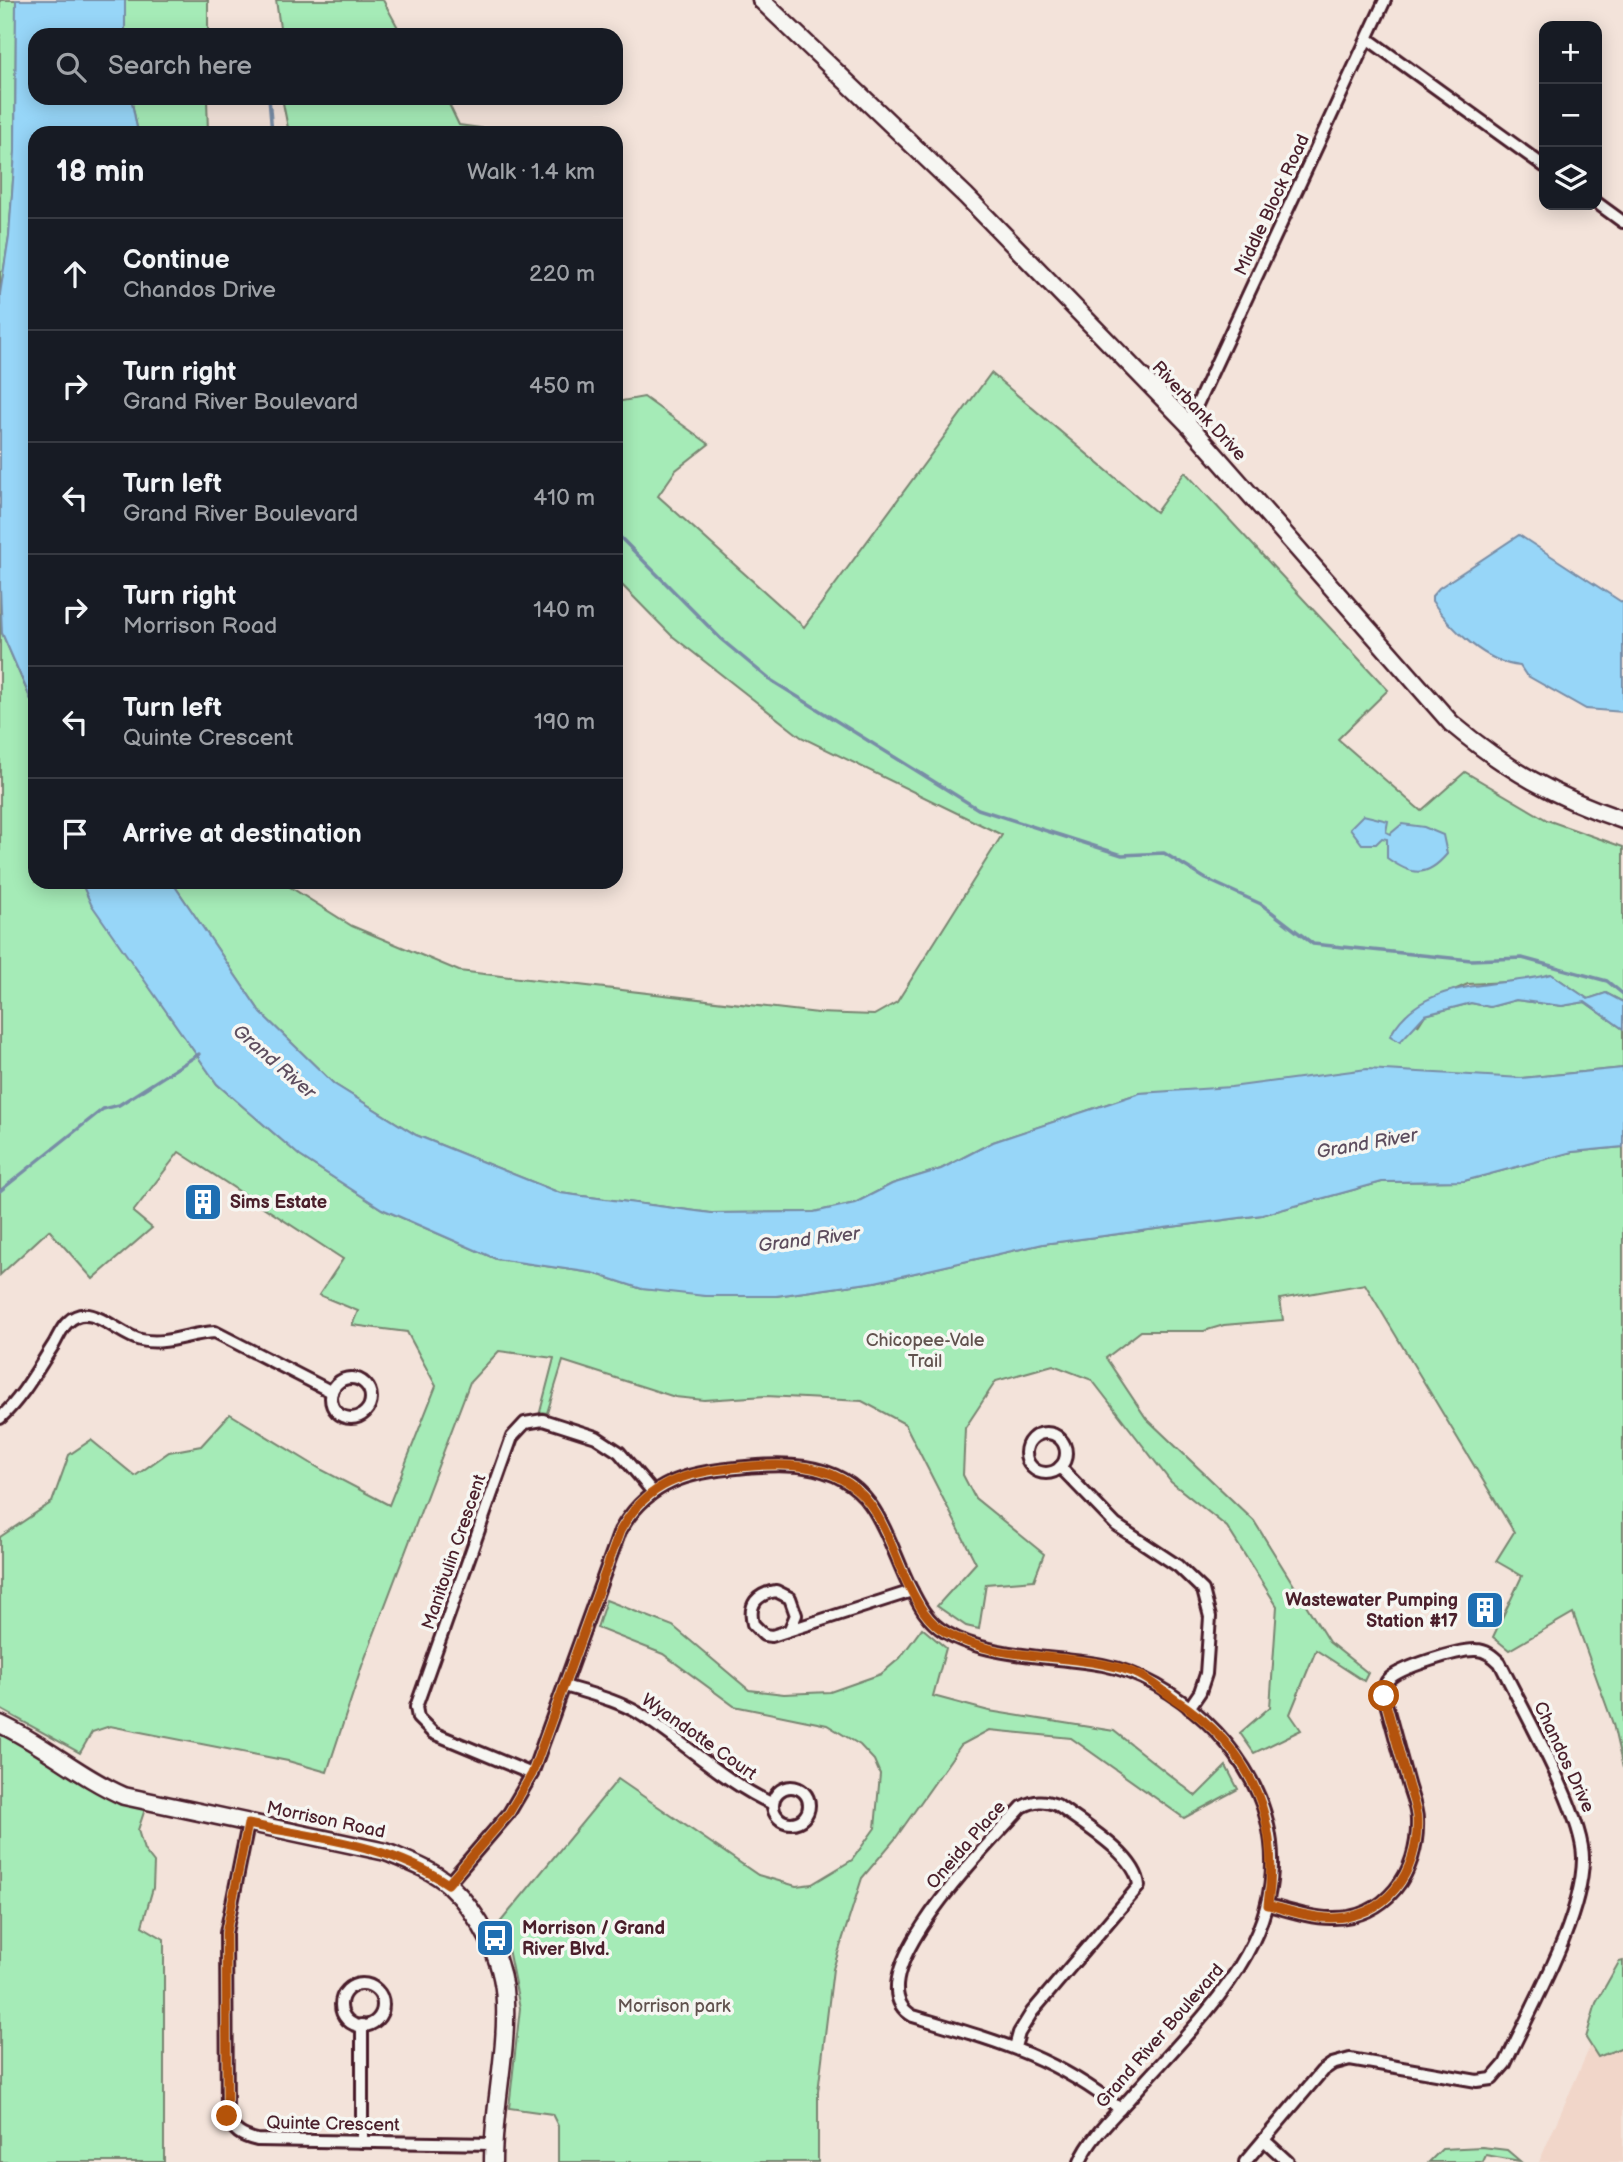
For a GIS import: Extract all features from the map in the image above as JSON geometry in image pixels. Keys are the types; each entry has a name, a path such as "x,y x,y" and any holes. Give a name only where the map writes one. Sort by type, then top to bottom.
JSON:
{"street":[{"name":"Riverbank Drive","path":"761,0 966,196 1188,424 1451,723 1495,760 1570,802 1623,820"},
{"name":"Middle Block Road","path":"1188,424 1385,0"},
{"path":"1368,39 1539,162"},
{"path":"1602,207 1623,222"},
{"path":"0,1418 24,1393 68,1322 80,1314 93,1315 121,1333 142,1340 176,1340 193,1333 215,1332 332,1392"},
{"name":"Manitoulin Crescent","path":"532,1774 433,1733 418,1718 416,1707 512,1437 525,1423 543,1420 596,1437 619,1452 652,1492"},
{"name":"Grand River Boulevard","path":"448,1884 509,1813 532,1774 620,1531 631,1512 652,1492 671,1480 694,1472 749,1466 794,1465 832,1472 851,1483 871,1504 912,1591 936,1626 978,1646 1135,1672 1189,1708 1232,1749 1252,1781 1262,1804 1271,1850 1272,1873 1268,1905 1254,1945 1231,1982 1120,2109 1084,2152 1080,2162"},
{"path":"1060,1467 1116,1525 1178,1566 1203,1590 1210,1617 1206,1674 1200,1692 1189,1708"},
{"path":"790,1629 796,1615 790,1598 776,1591 758,1597 751,1614 758,1630 772,1636 912,1591"},
{"name":"Chandos Drive","path":"1245,2162 1322,2071 1341,2061 1350,2059 1477,2081 1492,2079 1505,2064 1574,1912 1583,1858 1574,1816 1500,1663 1490,1654 1479,1650 1462,1651 1405,1670 1388,1679 1384,1687 1384,1696 1417,1819 1413,1862 1406,1877 1394,1892 1370,1911 1351,1917 1329,1918 1268,1905"},
{"name":"Wyandotte Court","path":"565,1686 618,1703 640,1714 748,1793 773,1804"},
{"name":"Morrison Road","path":"0,1724 62,1758 103,1787 124,1796 386,1852 425,1869 448,1884 489,1939 502,1980 505,2020 493,2162"},
{"name":"Oneida Place","path":"1015,2047 1019,2033 1032,2012 1139,1886 1138,1876 1125,1857 1057,1805 1045,1801 1033,1801 1022,1807 926,1917 915,1934 897,1984 899,2005 913,2016 1015,2047 1061,2067 1120,2109"},
{"name":"Quinte Crescent","path":"248,1824 226,1933 227,2116 233,2129 243,2137 257,2140 493,2144"},
{"path":"362,2025 362,2142"},
{"path":"1264,2140 1288,2162"}],"shaded area":[{"path":"1623,1972 1623,2162 1539,2162"}],"green space":[{"path":"0,0 16,0 15,152 9,236 0,294"},
{"path":"125,0 208,0 208,28 125,28"},
{"path":"276,0 383,0 398,28 280,28"},
{"path":"132,105 207,105 208,126 137,126"},
{"path":"283,105 449,105 459,125 466,126 288,126"},
{"path":"991,373 1156,512 1185,472 1388,690 1338,739 1421,811 1465,772 1547,820 1623,847 1623,1002 1606,993 1588,999 1551,974 1526,981 1468,984 1421,1004 1418,1026 1425,1015 1471,1003 1490,1007 1516,1000 1562,1006 1585,1002 1623,1029 1623,1068 1522,1078 1140,1093 993,1142 941,1169 892,1184 855,1203 814,1212 711,1213 560,1193 416,1135 334,1084 261,1013 177,889 293,889 352,926 459,971 818,1013 874,1015 897,1002 1002,835 801,737 671,635 623,586 623,401 644,397 709,444 676,470 658,496 804,627"},
{"name":"Chicopee-Vale Trail","path":"0,587 2,633 28,693 28,889 84,889 92,904 217,1084 300,1156 382,1209 496,1259 593,1273 642,1289 776,1296 875,1282 1043,1244 1262,1215 1382,1182 1464,1181 1572,1152 1623,1147 1623,1768 1613,1724 1573,1613 1509,1650 1493,1637 1522,1576 1496,1561 1514,1532 1365,1284 1280,1299 1283,1320 1224,1325 1204,1331 1141,1331 1106,1358 1146,1418 1254,1521 1329,1642 1368,1673 1364,1681 1316,1650 1290,1714 1301,1730 1254,1753 1240,1733 1270,1707 1277,1606 1227,1527 1171,1482 1092,1380 1053,1365 996,1381 965,1428 963,1475 975,1498 1044,1554 1034,1580 986,1584 979,1629 966,1626 937,1606 976,1563 905,1424 862,1401 766,1396 704,1400 675,1397 563,1361 547,1413 540,1412 554,1358 499,1351 470,1382 362,1666 327,1772 288,1761 110,1726 92,1732 80,1753 0,1709 0,1537 52,1502 69,1455 91,1440 135,1476 169,1452 201,1446 230,1414 322,1470 389,1505 436,1386 407,1332 352,1325 358,1311 319,1295 343,1259 179,1152 133,1212 152,1228 93,1279 49,1230 0,1275"},
{"name":"Morrison park","path":"606,1600 673,1626 749,1690 784,1694 830,1692 881,1674 900,1658 922,1628 946,1648 933,1696 989,1711 1114,1731 1196,1796 1226,1766 1238,1789 1184,1818 1071,1738 989,1730 961,1745 895,1839 862,1878 833,1969 818,2092 818,2162 558,2162 558,2126 552,2114 509,2108 520,2008 508,1949 498,1925 618,1779 758,1875 796,1886 812,1884 852,1860 875,1828 880,1774 874,1760 860,1745 827,1725 734,1706 663,1654 597,1628"},
{"path":"0,1732 146,1806 138,1830 144,1850 154,1863 153,1888 142,1926 164,1939 164,2162 0,2162"},
{"path":"1623,1961 1623,2047 1598,2057 1586,2038 1596,2003 1619,1962"},
{"path":"1482,2147 1507,2150 1520,2161 1486,2155 1483,2162 1429,2162 1442,2149"}],"water":[{"path":"16,0 125,0 125,28 28,28 28,105 132,105 137,126 28,126 28,693 2,633 0,587 0,294 9,236 15,152"},
{"path":"1519,535 1623,603 1623,712 1586,709 1526,675 1520,666 1495,659 1459,633 1432,601 1432,596 1439,588"},
{"path":"1363,815 1388,821 1386,832 1390,834 1402,824 1424,827 1443,835 1447,854 1425,871 1404,868 1387,858 1387,839 1382,838 1376,844 1362,844 1350,828"},
{"name":"Grand River","path":"84,889 177,889 261,1013 334,1084 416,1135 560,1193 711,1213 814,1212 855,1203 892,1184 941,1169 993,1142 1140,1093 1231,1087 1367,1069 1522,1078 1623,1068 1623,1147 1572,1152 1464,1181 1382,1182 1262,1215 1043,1244 875,1282 776,1296 705,1296 642,1289 593,1273 496,1259 382,1209 300,1156 217,1084 91,904"},
{"path":"1551,974 1588,999 1606,993 1623,1002 1623,1029 1585,1002 1562,1006 1516,1000 1490,1007 1471,1003 1425,1015 1400,1042 1390,1036 1404,1017 1421,1003 1441,994 1462,988"}],"waterway":[{"path":"270,105 271,126"},
{"path":"623,540 722,640 769,679 978,809 1122,855 1164,853 1206,879 1261,904 1313,944 1471,960 1522,958 1607,981 1623,994"},
{"path":"0,1191 103,1109 119,1105 199,1054"}],"place":[{"name":"Sims Estate","path":"203,1202"},
{"name":"Wastewater Pumping Station #17","path":"1485,1610"},
{"name":"Morrison / Grand River Blvd.","path":"495,1938"}],"route":[{"path":"227,2116 226,1933 248,1824 386,1852 425,1869 448,1884 520,1797 540,1755 620,1531 631,1512 652,1492 671,1480 694,1472 749,1466 794,1465 832,1472 851,1483 871,1504 919,1606 936,1626 946,1633 978,1646 1135,1672 1189,1708 1232,1749 1252,1781 1262,1804 1270,1838 1272,1873 1268,1905 1329,1918 1351,1917 1370,1911 1394,1892 1406,1877 1413,1862 1417,1819 1384,1696"}]}
